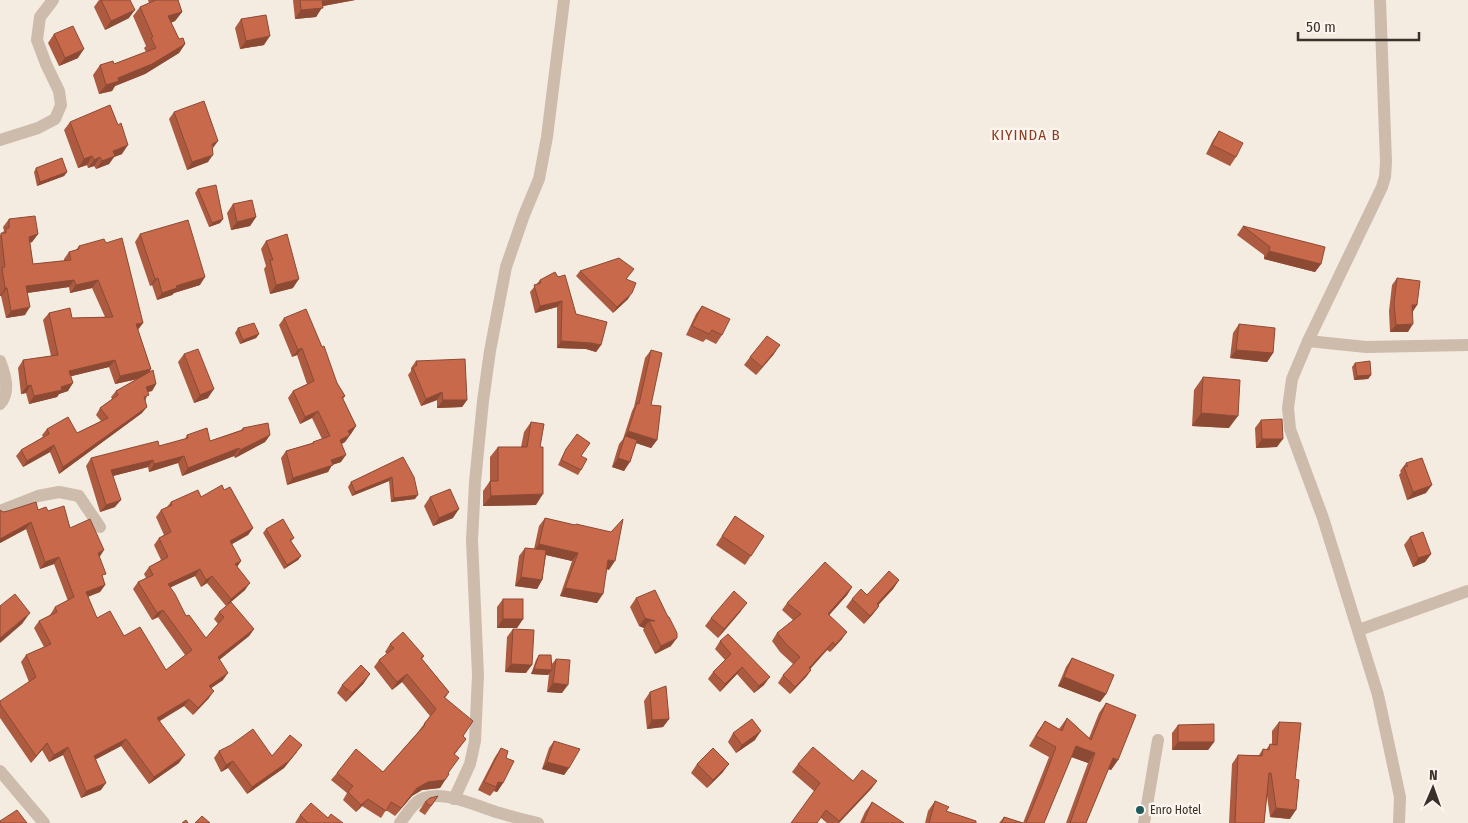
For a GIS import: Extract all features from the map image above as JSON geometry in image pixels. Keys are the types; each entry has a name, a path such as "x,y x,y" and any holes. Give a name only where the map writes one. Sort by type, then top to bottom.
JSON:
{"street":[{"path":"0,140 38,128 55,119 61,105 59,91 36,40 40,16 53,0"},
{"path":"454,799 470,764 475,741 478,675 472,540 475,482 484,392 506,267 539,179 547,137 564,0"},
{"path":"1380,0 1385,177 1378,196 1292,378 1288,408 1290,429 1323,518 1378,695 1400,797 1399,823"},
{"path":"1308,341 1366,348 1468,345"},
{"path":"0,361 6,377 6,384 4,400 0,404"},
{"path":"0,512 38,496 59,492 79,496 100,527"},
{"path":"1359,630 1468,591"},
{"path":"1144,823 1158,740"},
{"path":"0,771 44,823"},
{"path":"400,823 414,804 423,798 438,796 538,823"}],"building":[{"path":"101,0 130,0 135,10 111,21"},
{"path":"156,0 178,0 182,12 168,16 179,39 183,38 185,44 152,64 118,78 119,81 106,85 100,65 113,61 114,64 156,48 140,7"},
{"path":"300,0 327,1 322,1 323,8 301,10"},
{"path":"266,15 270,36 246,41 241,19"},
{"path":"73,26 84,49 65,58 54,34"},
{"path":"204,101 218,141 212,144 213,155 192,162 174,112"},
{"path":"110,105 118,125 121,123 128,145 113,151 115,156 102,161 100,157 94,160 92,156 84,159 70,122"},
{"path":"1219,131 1243,143 1236,157 1212,145"},
{"path":"62,158 67,172 40,182 36,168"},
{"path":"216,185 223,219 212,223 198,189"},
{"path":"252,200 256,217 237,222 233,204"},
{"path":"35,216 38,234 29,237 33,264 71,260 69,252 79,249 79,246 104,239 106,243 122,238 143,323 136,324 151,369 120,376 115,360 69,371 73,383 61,387 62,390 34,396 31,385 27,386 23,360 58,355 49,313 70,308 72,318 113,317 98,280 76,285 74,280 26,286 30,307 11,311 2,268 5,267 1,233 6,233 6,228 9,228 9,219"},
{"path":"188,220 205,277 176,286 177,288 162,293 158,278 155,279 140,234"},
{"path":"1243,226 1325,247 1321,264 1269,251 1270,247"},
{"path":"287,234 299,279 276,285 270,260 273,260 266,241"},
{"path":"619,258 634,269 626,279 636,283 632,293 617,307 580,271"},
{"path":"555,272 558,277 565,275 576,314 607,322 601,345 561,341 562,301 540,306 534,285 541,283 540,280"},
{"path":"1397,278 1420,281 1417,305 1412,305 1413,324 1396,325 1394,303"},
{"path":"702,306 730,319 722,335 712,330 709,334 692,326"},
{"path":"306,309 322,347 324,346 337,383 345,396 342,397 356,426 348,431 350,435 340,440 346,455 331,460 333,465 293,478 286,451 330,436 318,411 305,417 293,391 314,381 302,348 298,350 284,318"},
{"path":"254,323 259,334 243,340 238,328"},
{"path":"1239,324 1275,328 1273,353 1236,350"},
{"path":"767,336 780,345 762,367 750,357"},
{"path":"198,349 214,389 200,395 184,354"},
{"path":"651,350 662,353 651,405 661,406 657,440 628,431 637,403 639,404"},
{"path":"465,359 467,400 443,400 442,392 426,399 413,368 417,365 416,361"},
{"path":"1370,361 1371,375 1357,376 1355,363"},
{"path":"153,370 156,384 146,387 149,395 144,397 147,407 63,467 54,445 27,461 21,450 49,434 47,429 68,417 77,433 108,418 100,408 118,395 116,391"},
{"path":"1203,377 1240,380 1238,416 1201,413"},
{"path":"1282,419 1283,439 1262,439 1261,420"},
{"path":"531,422 544,424 540,447 543,447 543,494 491,496 490,481 498,481 498,447 527,447"},
{"path":"268,423 270,435 240,450 239,448 188,468 184,456 154,464 153,460 111,470 121,500 106,505 91,458 158,441 159,446 188,438 187,435 207,428 210,441 243,430 243,428"},
{"path":"577,434 590,443 581,456 587,459 581,470 561,460 566,449"},
{"path":"625,436 637,440 630,462 618,458"},
{"path":"403,457 414,477 418,495 394,498 392,477 355,492 351,482"},
{"path":"1422,458 1432,485 1413,492 1404,467 1408,466 1406,463"},
{"path":"222,485 224,490 230,487 253,528 230,541 241,561 235,564 250,583 231,599 212,576 206,580 200,569 168,584 186,616 189,615 206,638 224,617 219,612 231,602 254,629 218,657 228,673 209,686 214,691 198,708 189,699 157,718 185,755 154,777 126,739 94,756 106,783 86,791 68,747 54,755 47,743 36,756 0,704 0,701 36,677 26,655 51,644 39,621 57,612 55,607 74,597 59,557 45,562 31,522 0,539 0,510 3,512 8,511 36,502 38,510 46,507 48,511 64,506 70,528 90,519 104,550 98,553 106,574 102,575 105,585 86,592 97,618 110,611 124,636 140,627 166,670 192,650 163,610 157,613 138,582 153,575 149,567 168,557 159,538 171,532 161,510 172,505 171,502 198,490 201,497"},
{"path":"450,489 459,509 439,518 430,497"},
{"path":"735,516 764,536 751,556 722,536"},
{"path":"545,518 611,532 623,519 615,561 608,560 603,594 565,588 578,553 539,544"},
{"path":"283,519 294,538 290,540 301,556 287,565 266,529"},
{"path":"1423,532 1431,554 1418,558 1410,537"},
{"path":"525,548 546,550 542,580 521,577"},
{"path":"825,562 852,587 828,614 847,632 835,645 833,642 809,668 811,670 795,687 783,675 800,657 777,633 801,614 787,603"},
{"path":"889,571 899,580 877,604 879,606 870,616 852,599 861,589 867,595"},
{"path":"655,590 677,633 677,638 661,646 649,621 655,621 645,618 636,598"},
{"path":"734,591 747,603 724,629 711,618"},
{"path":"15,594 30,613 0,638 0,606"},
{"path":"503,599 523,599 523,619 503,619"},
{"path":"513,629 534,630 532,665 511,664"},
{"path":"403,632 424,656 421,658 449,692 444,697 473,721 463,736 466,739 454,754 459,758 445,780 428,782 417,788 401,808 391,802 386,811 368,799 361,805 348,792 353,786 337,773 356,749 383,772 425,725 436,709 407,674 397,682 379,660 394,648 390,644"},
{"path":"728,634 770,677 759,686 742,667 725,684 713,672 731,654 720,641"},
{"path":"539,655 551,655 552,670 534,669"},
{"path":"1072,658 1114,675 1106,694 1064,677"},
{"path":"556,659 570,660 568,685 553,683"},
{"path":"361,665 370,674 352,693 342,685"},
{"path":"666,686 669,719 652,720 650,692"},
{"path":"1106,703 1136,715 1118,760 1113,758 1086,823 1070,823 1095,753 1076,746 1044,823 1026,823 1056,747 1036,736 1045,721 1062,731 1067,718 1091,740"},
{"path":"752,719 761,731 742,745 733,733"},
{"path":"1279,722 1301,723 1295,779 1299,780 1296,810 1276,808 1271,773 1269,773 1264,823 1235,823 1238,755 1262,756 1263,749 1269,750 1270,744 1277,745"},
{"path":"1214,724 1214,742 1178,742 1178,725"},
{"path":"253,729 272,756 290,735 302,745 289,761 252,787 233,761 226,765 219,751"},
{"path":"554,741 580,749 569,768 547,762"},
{"path":"813,747 853,781 862,770 877,781 839,821 826,810 817,823 791,823 820,783 798,764"},
{"path":"501,748 508,751 506,758 514,761 503,783 498,782 496,787 484,782"},
{"path":"713,748 729,764 713,780 697,764"},
{"path":"438,796 431,806 425,802 430,798"},
{"path":"935,801 949,807 946,811 976,821 976,823 929,823"},
{"path":"872,802 904,823 863,823"},
{"path":"311,803 328,818 331,814 343,823 308,823 300,815"},
{"path":"17,810 27,823 0,823 0,821"},
{"path":"202,816 210,823 195,823"},
{"path":"1004,817 1023,823 1002,823"}],"place":[{"name":"Enro Hotel","path":"1140,810"}],"district":[{"name":"KIYINDA B","path":"1026,135"}]}
